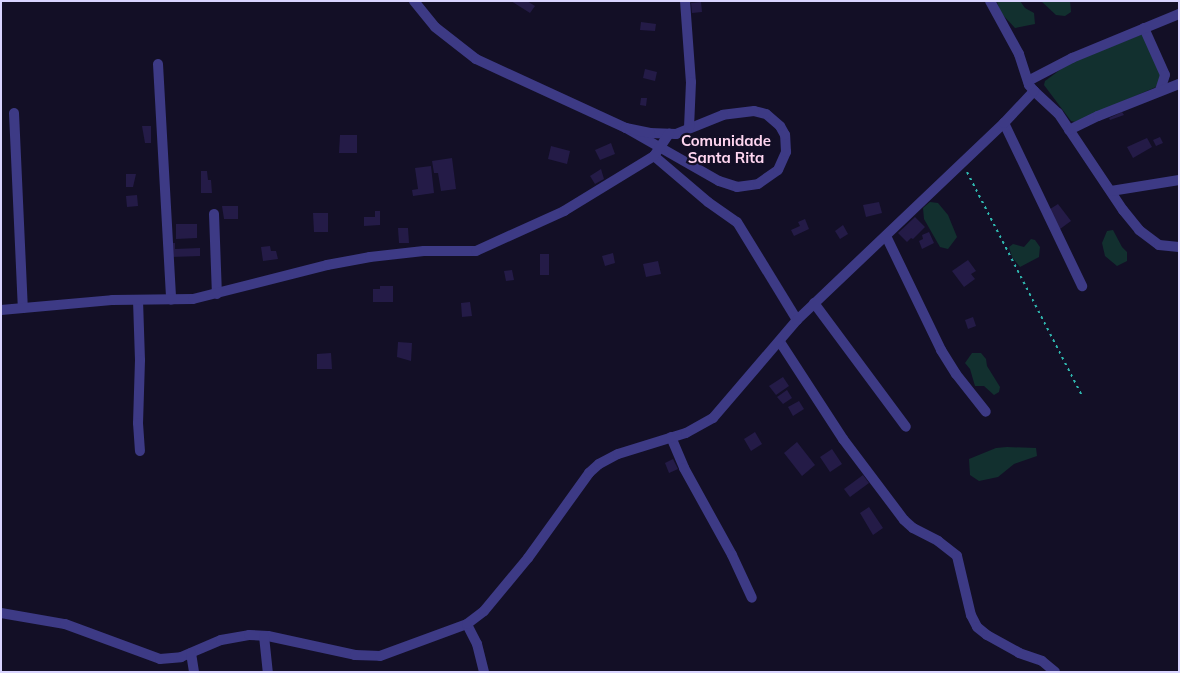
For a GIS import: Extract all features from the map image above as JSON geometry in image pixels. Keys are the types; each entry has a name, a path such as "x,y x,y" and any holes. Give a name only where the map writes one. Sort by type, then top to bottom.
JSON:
{"street":[{"path":"414,1 435,27 476,58 626,128 698,169 737,187 758,184 768,179 778,170 786,152 785,135 780,126 766,114 754,110 742,110 723,115 669,134 626,128"},
{"path":"685,1 691,82 689,128"},
{"path":"990,1 1018,54 1028,81 1034,91 1052,106 1133,223 1149,239 1165,247 1179,247"},
{"path":"1028,81 1072,58 1179,14"},
{"path":"1144,28 1165,75 1160,90"},
{"path":"158,64 171,300"},
{"path":"1069,130 1160,90 1179,84"},
{"path":"1,613 65,624 160,658 181,657 235,636 264,636 355,656 380,656 467,624 484,611 528,558 580,484 599,464 618,454 686,433 713,418 797,320 1004,123 1034,91"},
{"path":"14,113 23,308"},
{"path":"1004,123 1082,286"},
{"path":"1,310 88,302 171,300 217,294 327,265 370,257 424,251 476,251 564,211 654,156 669,134"},
{"path":"654,156 708,202 737,222 797,320"},
{"path":"1110,192 1179,180"},
{"path":"214,214 217,294"},
{"path":"886,236 941,350 956,374 986,412"},
{"path":"138,300 140,360 138,423 140,451"},
{"path":"814,303 906,427"},
{"path":"780,342 844,439 904,520 913,528 938,541 957,556 971,616 977,627 987,635 1019,653 1042,661 1055,672"},
{"path":"671,438 684,468 732,555 752,598"},
{"path":"467,624 477,644 484,672"},
{"path":"264,636 268,672"},
{"path":"192,653 194,672"}],"path":[{"path":"962,163 1082,396"}],"green space":[{"path":"1020,1 1025,8 1034,13 1035,24 1015,28 1001,13 997,2"},
{"path":"1041,1 1070,1 1071,12 1065,16 1056,15"},
{"path":"1143,34 1162,74 1156,87 1075,122 1071,121 1044,85 1045,81 1069,63"},
{"path":"930,202 938,203 948,215 957,237 948,249 940,247 924,219 923,208"},
{"path":"1113,230 1122,247 1127,252 1127,261 1117,266 1105,256 1102,243 1107,231"},
{"path":"1031,239 1035,240 1040,247 1039,257 1020,267 1012,257 1009,247 1013,244 1024,247"},
{"path":"972,353 981,353 986,359 987,366 1000,387 999,392 994,395 984,386 975,386 970,369 965,363"},
{"path":"996,448 1036,448 1037,456 1014,464 998,477 979,481 970,475 969,459"}],"building":[{"path":"511,1 527,1 535,6 530,13"},
{"path":"701,2 702,12 692,13 691,3"},
{"path":"641,22 656,24 655,31 640,30"},
{"path":"645,69 657,72 655,81 643,78"},
{"path":"641,98 647,98 646,106 640,105"},
{"path":"1122,112 1124,115 1110,120 1109,118"},
{"path":"142,126 151,126 151,143 145,143"},
{"path":"340,135 357,135 357,153 339,153"},
{"path":"1160,137 1163,143 1156,146 1153,140"},
{"path":"1147,138 1152,147 1133,158 1127,147"},
{"path":"611,143 615,154 600,160 595,150"},
{"path":"551,146 570,151 567,164 548,159"},
{"path":"452,158 456,189 441,191 438,173 434,173 432,161"},
{"path":"431,166 434,193 413,196 412,190 418,189 415,168"},
{"path":"601,169 604,179 595,184 590,176"},
{"path":"201,171 207,171 208,180 211,180 212,193 201,193"},
{"path":"126,174 136,174 133,187 126,187"},
{"path":"137,195 138,206 127,207 126,196"},
{"path":"879,202 882,213 866,217 863,205"},
{"path":"1058,204 1071,221 1060,229 1047,211"},
{"path":"222,206 238,206 238,219 224,219"},
{"path":"375,211 380,211 380,225 364,226 364,217 375,217"},
{"path":"313,213 328,213 328,232 314,232"},
{"path":"915,217 925,227 913,239 911,238 907,242 898,233"},
{"path":"805,219 809,229 794,236 791,230 800,226 798,222"},
{"path":"176,224 197,224 197,238 176,239"},
{"path":"843,225 848,234 840,239 835,231"},
{"path":"398,228 408,228 409,243 399,243"},
{"path":"929,232 934,243 922,249 919,241 923,239 922,235"},
{"path":"170,243 175,243 175,249 200,248 200,256 171,257"},
{"path":"270,246 271,251 276,251 278,259 263,261 261,247"},
{"path":"613,253 615,263 605,266 602,256"},
{"path":"540,254 549,254 549,275 540,275"},
{"path":"968,260 976,271 971,274 975,279 964,287 952,271"},
{"path":"658,261 661,274 646,277 643,264"},
{"path":"512,270 514,280 506,281 504,271"},
{"path":"380,286 393,286 393,302 373,302 373,289 380,289"},
{"path":"470,302 472,316 462,317 461,303"},
{"path":"973,317 976,326 968,329 965,320"},
{"path":"398,342 412,343 411,361 397,357"},
{"path":"331,353 332,369 317,369 317,354"},
{"path":"783,377 789,386 776,395 769,386"},
{"path":"787,390 792,398 783,404 777,397"},
{"path":"799,401 804,409 793,416 788,407"},
{"path":"755,432 762,444 751,451 744,439"},
{"path":"797,442 815,465 802,476 784,453"},
{"path":"832,449 842,464 830,472 820,457"},
{"path":"673,459 678,469 669,473 665,463"},
{"path":"863,475 869,483 850,497 844,489"},
{"path":"869,507 883,528 873,535 860,513"}],"district":[{"name":"Comunidade Santa Rita","path":"726,148"}]}
